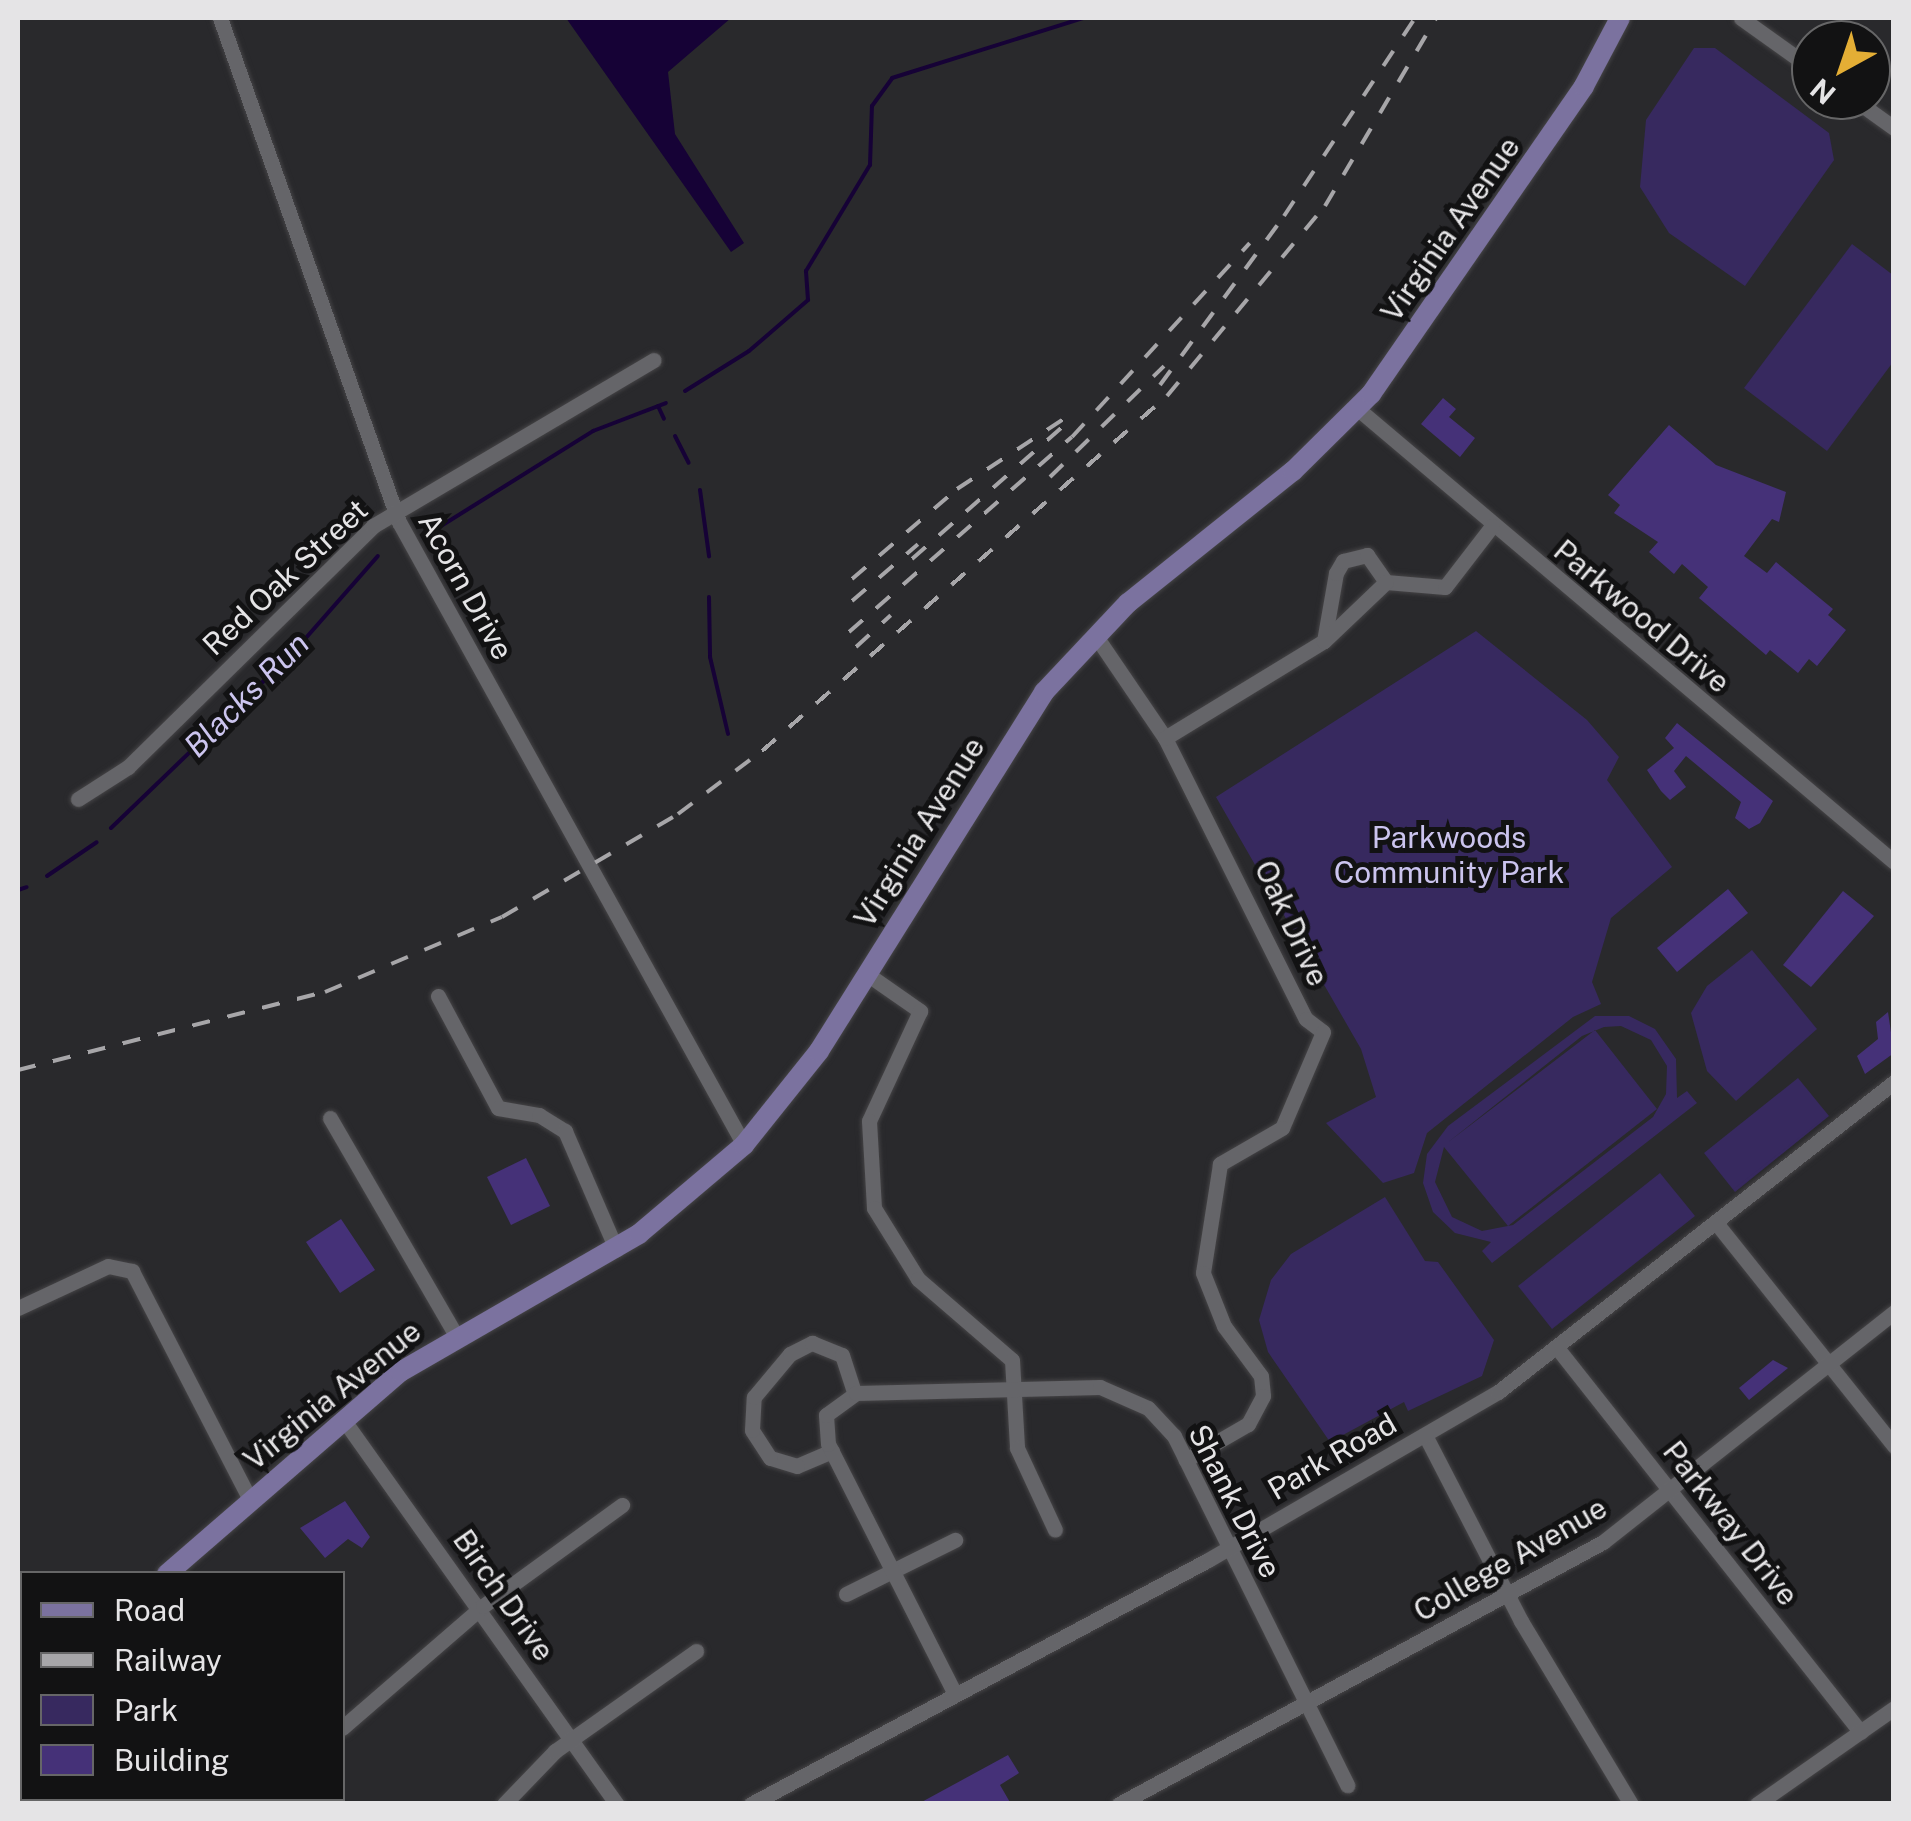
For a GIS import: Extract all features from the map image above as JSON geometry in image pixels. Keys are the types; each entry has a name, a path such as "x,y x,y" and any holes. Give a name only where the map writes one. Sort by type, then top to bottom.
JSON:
{"main road":[{"name":"Virginia Avenue","path":"170,1571 343,1420 456,1335 616,1249 744,1145 797,1083 1023,722 1094,634 1358,409 1584,86 1620,18"}],"street":[{"name":"Acorn Drive","path":"220,18 394,512 744,1145"},
{"path":"1742,18 1791,54"},
{"name":"Red Oak Street","path":"78,800 128,767 344,552 394,512 654,360"},
{"name":"Parkwood Drive","path":"1358,409 1894,862"},
{"path":"1165,738 1324,641 1386,582 1444,587 1492,526"},
{"path":"1324,641 1342,561 1368,554 1386,582"},
{"name":"Oak Drive","path":"1094,634 1165,738 1306,1019 1323,1032 1282,1128 1220,1164 1202,1273 1224,1326 1261,1376 1263,1396 1245,1426 1186,1460"},
{"path":"867,974 920,1011 869,1121 874,1208 918,1279 1010,1357 1016,1386 1016,1448 1056,1530"},
{"path":"438,996 498,1108 539,1115 565,1131 616,1249"},
{"name":"Park Road","path":"751,1804 1228,1546 1425,1434 1558,1349 1894,1082"},
{"path":"330,1118 456,1335"},
{"path":"1718,1224 1894,1446"},
{"path":"18,1308 91,1273 117,1266 138,1276 250,1500"},
{"name":"College Avenue","path":"1119,1804 1604,1542 1894,1312"},
{"path":"832,1451 797,1466 770,1458 752,1430 754,1398 790,1354 812,1343 842,1355 854,1394 826,1416 832,1451 955,1694"},
{"name":"Parkway Drive","path":"1558,1349 1860,1732"},
{"name":"Shank Drive","path":"854,1394 1087,1385 1125,1395 1164,1422 1346,1785"},
{"name":"Birch Drive","path":"343,1420 483,1606 616,1804"},
{"path":"1425,1434 1507,1596 1631,1804"},
{"path":"345,1725 483,1606 622,1505"},
{"path":"846,1594 955,1540"},
{"path":"504,1804 570,1740 696,1652"},
{"path":"1758,1804 1894,1708"}],"green space":[{"path":"1694,48 1715,48 1791,105 1791,120 1812,120 1829,133 1834,160 1745,286 1669,233 1640,187 1646,120"},
{"path":"1852,244 1893,275 1893,362 1827,451 1744,388"},
{"name":"Parkwoods Community Park","path":"1476,631 1587,720 1619,757 1607,780 1672,867 1611,918 1592,982 1601,1004 1573,1017 1427,1133 1414,1173 1383,1183 1326,1123 1376,1097 1361,1049 1216,797"},
{"path":"1752,950 1817,1029 1736,1101 1707,1071 1691,1013 1707,986"},
{"path":"1595,1016 1629,1016 1655,1029 1676,1059 1677,1098 1687,1091 1697,1103 1492,1263 1482,1251 1491,1242 1455,1233 1433,1212 1423,1183 1427,1154 1448,1126","holes":["1621,1026 1651,1040 1667,1066 1666,1094 1653,1117 1508,1226 1657,1109 1595,1031","1593,1031 1447,1143 1582,1036","1444,1147 1508,1226 1482,1231 1452,1217 1435,1182"]},
{"path":"1798,1078 1829,1116 1735,1192 1704,1153"},
{"path":"1660,1173 1695,1216 1552,1329 1518,1286"},
{"path":"1385,1197 1425,1261 1438,1262 1494,1340 1482,1376 1408,1411 1404,1402 1330,1442 1268,1352 1259,1320 1271,1280 1291,1254"}],"shaded area":[{"path":"566,18 731,18 668,72 675,134 744,243 731,252"}],"building":[{"path":"1443,398 1456,409 1449,417 1475,438 1460,457 1421,424"},
{"path":"1669,425 1716,465 1786,492 1779,522 1772,519 1744,556 1767,573 1776,562 1833,609 1828,615 1846,630 1817,666 1809,659 1798,673 1770,650 1766,655 1699,598 1708,587 1682,564 1674,574 1649,552 1658,542 1614,513 1620,505 1608,495"},
{"path":"1677,723 1773,801 1760,823 1749,829 1735,818 1741,802 1686,756 1674,771 1686,787 1670,800 1661,791 1647,770 1674,748 1665,738"},
{"path":"1728,889 1748,913 1677,972 1657,948"},
{"path":"1843,891 1874,916 1811,987 1783,965"},
{"path":"1888,1012 1894,1053 1865,1074 1857,1056 1878,1039 1876,1022"},
{"path":"526,1158 550,1206 511,1225 487,1177"},
{"path":"341,1219 375,1270 340,1293 306,1242"},
{"path":"1773,1360 1788,1368 1749,1400 1739,1388"},
{"path":"345,1501 370,1537 362,1548 348,1539 325,1558 300,1528"},
{"path":"1008,1755 1019,1773 1000,1785 1011,1804 918,1804"}],"waterway":[{"name":"Blacks Run","path":"685,391 749,351 808,300 806,271 870,165 872,106 892,78 1083,18"},
{"name":"Blacks Run","path":"433,531 593,431 666,403"},
{"path":"658,406 664,419"},
{"path":"675,436 689,463"},
{"path":"700,490 709,556"},
{"name":"Blacks Run","path":"111,828 290,656 378,556"},
{"path":"709,597 710,657 728,734"},
{"name":"Blacks Run","path":"47,876 97,842"},
{"name":"Blacks Run","path":"18,890 27,887"}],"railway":[{"path":"1160,385 1284,216 1415,18"},
{"path":"18,1070 325,992 502,917 678,814 762,751 1167,396 1325,206 1436,18"},
{"path":"849,632 1072,437 1250,243"},
{"path":"1050,477 1164,366"},
{"path":"852,579 957,489 1074,412"},
{"path":"912,559 1062,427"},
{"path":"852,601 918,544"},
{"path":"856,647 891,615"}]}
